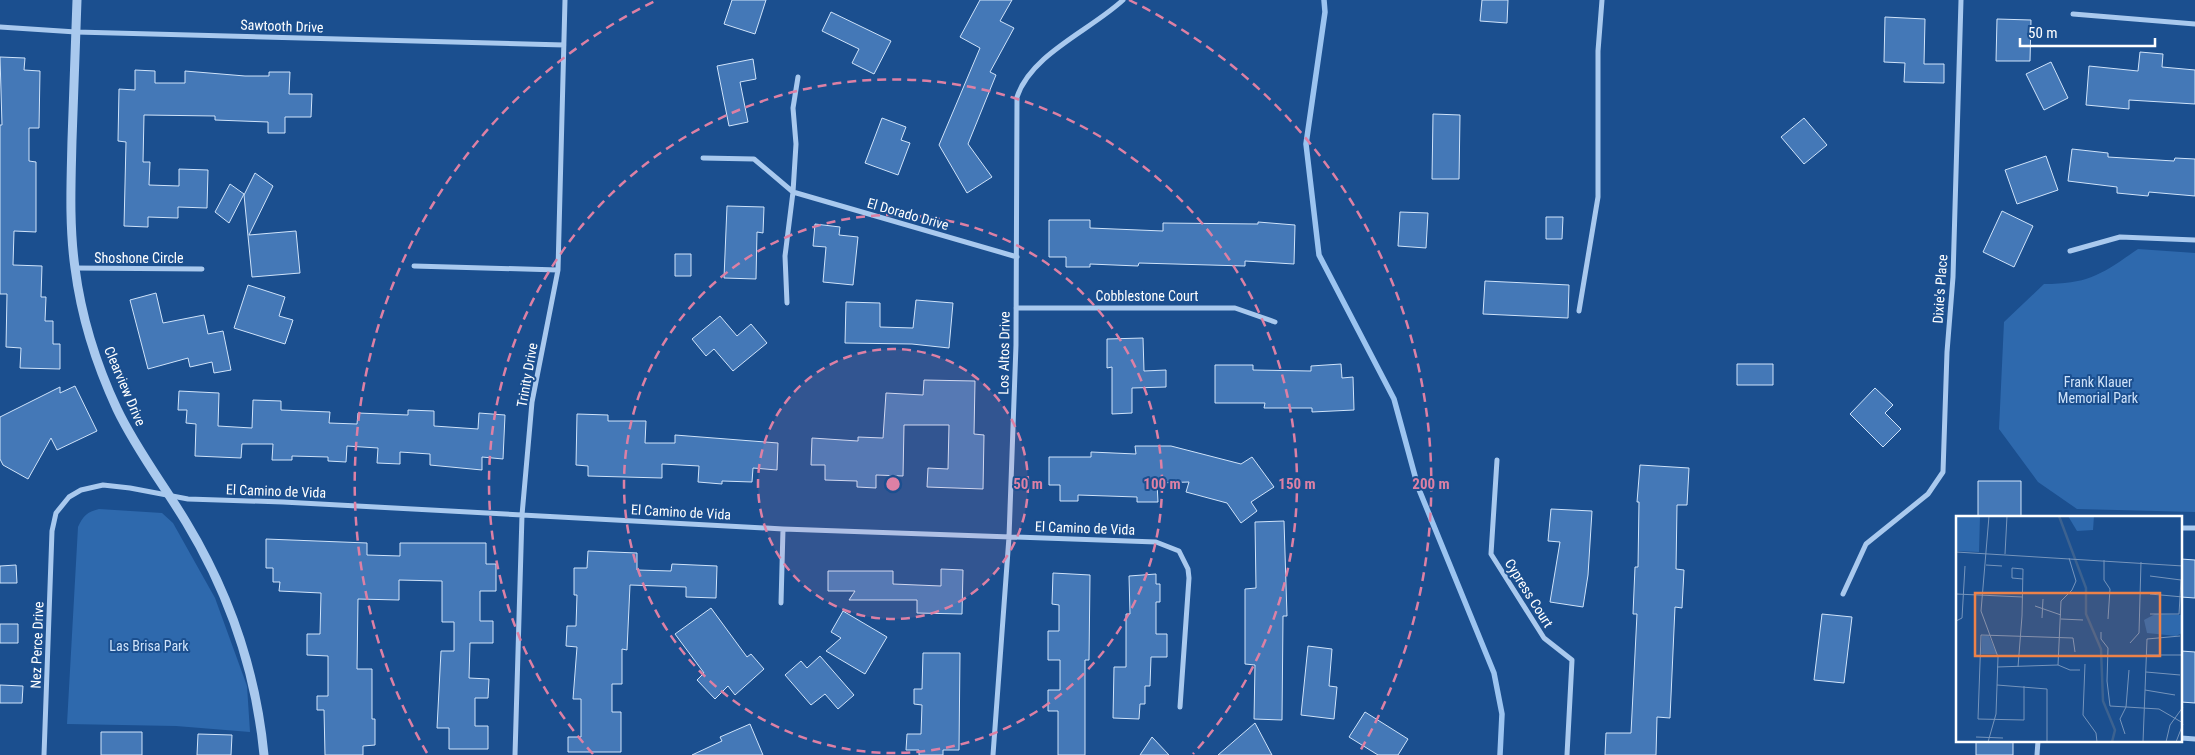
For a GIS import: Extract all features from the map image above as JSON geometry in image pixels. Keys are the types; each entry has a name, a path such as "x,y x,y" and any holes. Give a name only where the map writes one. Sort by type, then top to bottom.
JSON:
{"street":[{"name":"Clearview Drive","path":"77,0 70,218 75,268 87,324 117,408 137,447 171,497 214,573 229,609 255,693 264,755"},
{"name":"Trinity Drive","path":"515,755 522,515 532,402 558,270 565,0"},
{"name":"Los Altos Drive","path":"993,755 1009,536 1016,308 1015,107 1019,89 1037,65 1123,0"},
{"path":"1579,310 1598,197 1598,51 1602,0"},
{"name":"Dixie's Place","path":"1843,594 1866,544 1928,494 1943,472 1947,352 1953,268 1961,0"},
{"path":"2072,14 2195,24"},
{"name":"Sawtooth Drive","path":"0,27 76,32 564,45"},
{"path":"787,303 786,256 796,144 793,108 798,77"},
{"name":"El Dorado Drive","path":"703,158 754,159 793,192 1016,257"},
{"path":"2070,251 2120,237 2195,240"},
{"path":"414,266 558,270"},
{"name":"Shoshone Circle","path":"75,268 202,269"},
{"name":"Cobblestone Court","path":"1016,308 1235,308 1275,322"},
{"name":"Cypress Court","path":"1497,460 1491,554 1544,638 1572,660 1567,755"},
{"name":"El Camino de Vida","path":"51,536 56,513 69,497 81,490 112,486 171,497 783,529 1156,542 1179,551 1188,569 1189,578 1180,707"},
{"path":"2182,528 2195,528"},
{"path":"781,603 783,529"},
{"name":"Nez Perce Drive","path":"44,755 51,536"},
{"path":"2182,738 2195,739"},
{"path":"2037,755 2038,742"}],"green space":[{"name":"Frank Klauer Memorial Park","path":"2138,249 2195,253 2195,512 2077,509 2038,482 1999,429 2004,322 2044,284 2084,280 2104,271"},
{"name":"Las Brisa Park","path":"99,509 162,513 173,523 215,598 247,686 250,732 176,726 67,724 78,527 86,515"}],"building":[{"path":"732,0 766,0 755,34 724,24"},
{"path":"980,0 1012,0 1000,21 1014,28 990,72 996,75 968,144 992,177 967,193 939,145 980,48 960,37"},
{"path":"1482,0 1508,0 1507,23 1480,21"},
{"path":"831,12 891,41 874,74 852,63 859,49 822,31"},
{"path":"1885,17 1925,19 1924,64 1944,64 1944,83 1904,82 1905,63 1884,62"},
{"path":"1997,19 2031,20 2030,61 1996,61"},
{"path":"2140,52 2163,54 2162,67 2195,70 2195,104 2129,100 2129,109 2086,105 2089,66 2138,71"},
{"path":"0,57 25,58 24,70 40,71 39,128 29,128 29,161 36,162 36,232 14,231 13,265 42,266 41,297 46,297 45,321 53,321 53,344 60,344 60,369 20,368 21,348 6,347 7,294 0,294 0,125 2,125"},
{"path":"753,59 756,79 740,82 748,122 729,126 717,66"},
{"path":"2051,62 2068,98 2044,110 2026,74"},
{"path":"135,70 155,71 155,83 185,83 185,71 245,76 269,76 269,72 290,72 289,94 312,94 311,117 285,117 285,133 268,133 268,122 215,120 215,116 144,115 143,162 150,162 149,185 179,186 179,169 208,170 207,208 178,207 178,218 148,217 148,227 124,226 126,142 118,141 119,89 135,90"},
{"path":"1433,114 1460,115 1459,179 1432,179"},
{"path":"882,118 906,127 901,140 910,143 898,175 865,163"},
{"path":"1804,118 1827,145 1804,164 1781,137"},
{"path":"2072,149 2108,153 2108,157 2174,161 2175,158 2195,159 2195,196 2149,192 2148,196 2117,193 2117,187 2068,181"},
{"path":"2046,156 2058,190 2017,204 2005,170"},
{"path":"255,173 273,186 249,235 296,231 300,273 252,277 244,195"},
{"path":"230,184 244,194 229,223 215,212"},
{"path":"727,206 764,207 763,233 757,232 756,279 724,278"},
{"path":"2002,211 2033,226 2014,267 1983,252"},
{"path":"1400,212 1428,213 1426,248 1398,246"},
{"path":"1546,217 1563,217 1562,239 1546,239"},
{"path":"1049,220 1090,220 1090,228 1163,231 1163,223 1258,224 1258,222 1295,225 1294,264 1245,261 1245,266 1139,263 1138,266 1090,264 1090,267 1066,267 1066,257 1049,257"},
{"path":"815,224 840,227 839,235 858,237 853,285 823,282 826,247 813,246"},
{"path":"675,254 691,254 691,276 675,276"},
{"path":"1485,281 1569,285 1568,318 1483,314"},
{"path":"248,285 285,297 279,316 293,320 285,344 234,328"},
{"path":"156,293 163,323 204,315 208,334 223,331 231,370 214,373 212,362 190,367 188,358 148,369 130,300"},
{"path":"916,300 953,303 949,348 912,344 845,343 846,302 880,303 880,327 913,328"},
{"path":"720,316 737,336 751,324 767,343 733,371 714,349 706,356 692,339"},
{"path":"1143,338 1144,371 1166,370 1166,387 1132,388 1132,413 1112,414 1112,367 1107,368 1107,339"},
{"path":"1341,364 1342,378 1353,377 1354,410 1312,412 1312,408 1264,408 1265,403 1215,403 1215,365 1253,365 1253,370 1311,371 1311,366"},
{"path":"1737,364 1773,364 1773,385 1737,385"},
{"path":"924,380 975,381 974,434 984,435 983,489 927,487 928,468 948,469 949,425 904,425 903,476 876,475 876,488 857,487 857,481 825,480 825,465 811,465 812,438 858,441 858,437 883,438 886,393 923,395"},
{"path":"75,386 97,431 57,450 51,438 28,479 3,465 0,459 0,417 60,387 60,393"},
{"path":"1875,388 1893,405 1885,413 1901,429 1883,447 1850,414"},
{"path":"179,391 219,393 218,426 252,428 253,400 281,401 281,410 330,412 329,423 357,424 358,413 408,415 408,410 434,411 434,426 478,429 479,413 505,415 503,459 482,457 482,470 430,465 430,454 400,452 400,464 377,463 378,448 347,446 346,462 328,461 328,457 292,456 292,460 272,460 273,444 242,444 241,458 195,456 196,424 186,423 187,410 178,410"},
{"path":"577,414 608,415 608,421 646,421 645,443 675,443 675,435 778,443 777,470 753,468 752,482 722,481 722,484 698,482 699,466 662,464 662,478 588,476 588,466 576,465"},
{"path":"1135,446 1171,446 1241,464 1252,457 1274,487 1251,502 1257,511 1241,523 1227,503 1186,492 1189,482 1157,483 1158,502 1137,502 1137,497 1078,495 1078,501 1060,501 1060,485 1049,485 1049,457 1091,457 1091,452 1136,454"},
{"path":"1640,465 1689,468 1687,505 1677,505 1676,569 1684,570 1682,608 1675,607 1670,718 1657,717 1656,755 1605,755 1606,733 1631,733 1637,614 1633,614 1635,567 1638,567 1639,502 1637,502"},
{"path":"1978,481 2021,481 2021,516 1978,516"},
{"path":"1551,509 1592,511 1588,575 1583,607 1550,602 1560,542 1548,541"},
{"path":"1284,521 1287,616 1283,616 1282,720 1254,719 1255,665 1245,664 1245,589 1256,588 1255,522"},
{"path":"266,539 367,543 367,555 400,556 400,543 486,543 486,564 496,564 496,591 480,591 480,621 493,621 493,643 470,643 469,678 489,679 488,698 475,698 475,726 488,726 488,749 449,749 449,728 437,728 441,651 454,651 454,622 442,622 442,581 399,580 399,600 358,599 357,669 372,669 372,719 375,719 375,745 363,746 363,755 325,755 324,710 317,710 317,696 328,696 328,656 307,655 307,634 320,634 321,593 279,591 280,582 273,582 273,568 266,568"},
{"path":"588,551 637,553 637,570 671,571 672,564 717,566 716,598 686,597 686,587 630,585 627,650 622,649 622,684 612,684 612,712 621,712 621,752 568,752 568,737 581,737 581,699 573,699 577,647 566,646 567,626 576,626 577,595 574,595 574,568 587,568"},
{"path":"2182,559 2195,560 2195,598 2182,597"},
{"path":"16,565 17,583 0,583 0,566"},
{"path":"941,569 963,570 962,614 917,613 917,600 849,600 855,591 828,591 828,571 893,571 893,584 941,586"},
{"path":"1053,573 1090,575 1089,660 1085,660 1085,755 1058,755 1058,711 1048,711 1048,690 1060,690 1060,660 1048,660 1048,631 1059,631 1059,605 1052,604"},
{"path":"1156,574 1156,584 1160,584 1160,602 1156,602 1156,634 1167,634 1167,657 1151,657 1150,686 1145,686 1145,704 1140,704 1139,719 1113,718 1114,667 1126,667 1126,614 1130,614 1129,576"},
{"path":"711,608 747,657 751,654 764,669 735,695 728,686 715,699 697,680 704,673 675,634"},
{"path":"843,611 887,637 865,674 826,651 841,638 831,632"},
{"path":"1822,614 1852,617 1844,683 1814,680"},
{"path":"0,624 18,624 18,643 0,643"},
{"path":"1308,646 1332,649 1329,686 1337,687 1334,719 1301,715"},
{"path":"2182,651 2195,652 2195,703 2182,702"},
{"path":"923,653 960,653 959,750 943,750 943,755 919,755 919,750 906,750 907,734 921,734 922,705 914,704 914,689 922,689"},
{"path":"820,656 854,695 838,709 825,694 811,705 785,675 801,661 807,668"},
{"path":"0,685 23,686 22,703 0,703"},
{"path":"1365,712 1408,739 1398,755 1378,755 1349,737"},
{"path":"1255,723 1272,755 1218,755"},
{"path":"750,724 763,755 692,755 722,741 720,737"},
{"path":"101,732 142,732 142,755 101,755"},
{"path":"198,734 232,735 231,755 197,755"},
{"path":"1152,737 1169,755 1140,755"},
{"path":"1976,742 2013,742 2013,755 1976,755"}],"waterway":[{"path":"1324,0 1325,12 1306,144 1319,255 1394,399 1418,487 1494,673 1502,714 1500,755"}]}
